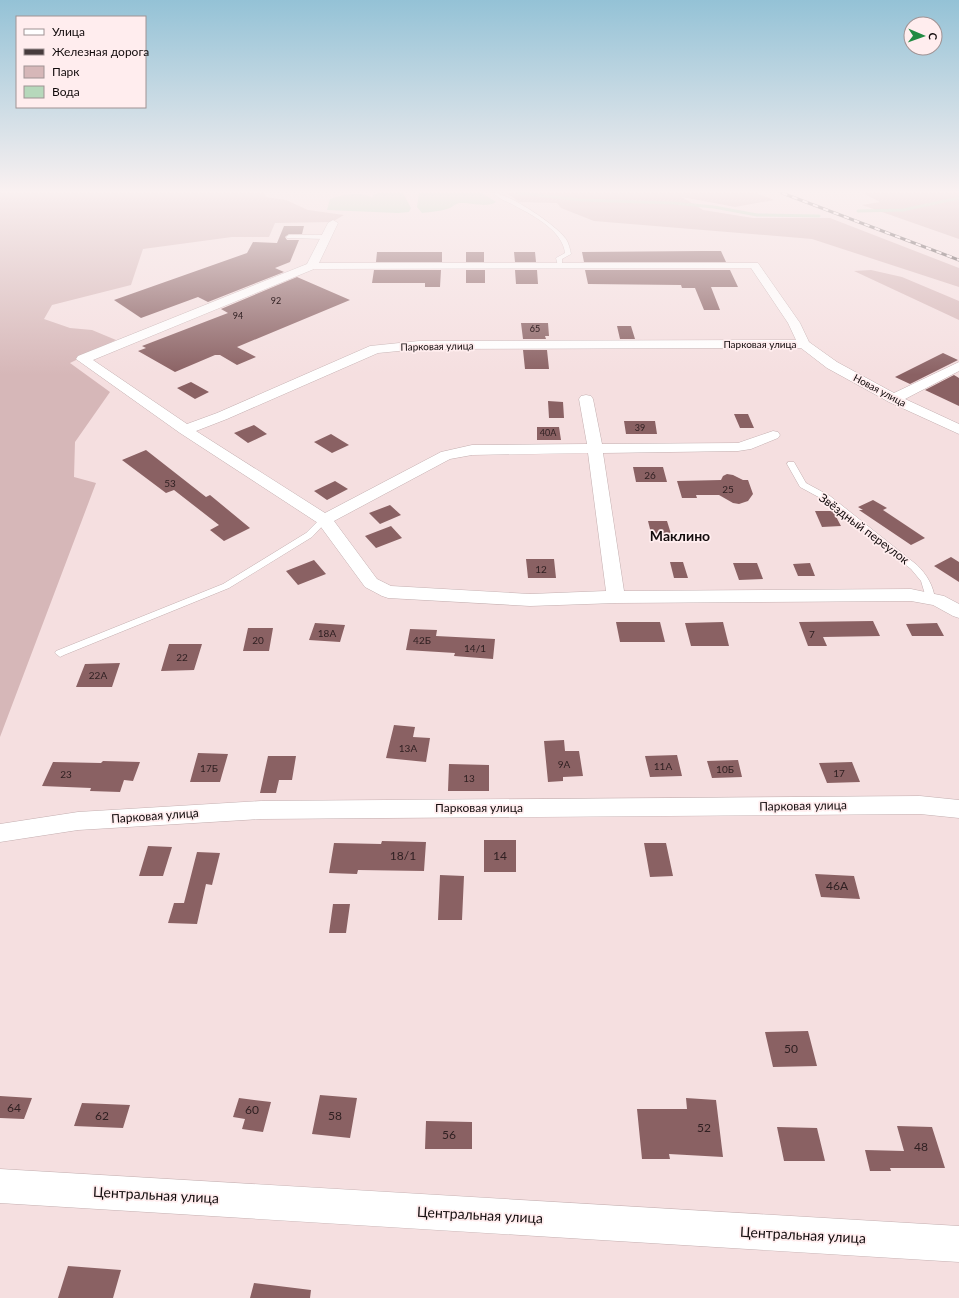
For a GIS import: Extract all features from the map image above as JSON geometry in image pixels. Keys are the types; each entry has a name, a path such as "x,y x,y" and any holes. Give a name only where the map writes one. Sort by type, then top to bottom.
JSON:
{"main road":[{"name":"Центральная улица","path":"0,1186 959,1244"}],"street":[{"path":"312,266 318,254"},
{"name":"Парковая улица","path":"185,430 222,416 375,348 419,345 804,344 794,323 754,265 312,266 83,359 185,430 324,520 370,583 388,592 530,600 616,597 911,595 938,600 959,612"},
{"name":"Новая улица","path":"804,344 832,365 959,430"},
{"path":"894,398 959,366"},
{"path":"586,399 595,449 616,597"},
{"path":"324,520 446,455 472,450 738,447 746,446 773,435"},
{"name":"Парковая улица","path":"0,833 78,821 261,810 912,805 959,809"}],"lane":[{"path":"560,265 559,258 568,254"},
{"name":"Звёздный переулок","path":"791,464 803,485 827,498 914,567 923,576 928,584 930,598"},
{"path":"60,653 226,586 309,535 324,520"}],"green space":[{"path":"0,254 141,254 131,285 52,305 44,319 70,328 92,330 116,340 70,363 110,392 75,442 74,477 96,483 0,737"},
{"path":"857,254 922,254 959,268 959,287"},
{"path":"871,270 902,277 959,301 959,320 854,271"}],"building":[{"path":"245,254 293,254 290,262 275,268 284,272 208,302 198,297 141,318 114,300"},
{"path":"377,254 442,254 442,262 376,262"},
{"path":"466,254 484,254 484,262 466,262"},
{"path":"514,254 535,254 536,262 515,262"},
{"path":"582,254 722,254 726,262 584,262"},
{"path":"374,270 441,270 440,287 425,287 425,283 372,283"},
{"path":"466,270 485,270 485,283 466,283"},
{"path":"515,270 537,270 538,284 516,284"},
{"path":"585,270 730,270 738,287 711,287 720,310 704,310 695,288 682,288 681,285 588,284"},
{"path":"297,277 350,300 237,347 256,357 237,365 220,355 215,355 175,372 138,351 146,348 142,346 228,313 221,309"},
{"path":"521,323 548,323 549,336 545,336 546,339 523,339"},
{"path":"617,326 631,326 635,339 620,339"},
{"path":"523,350 547,350 549,369 525,369"},
{"path":"943,353 958,360 910,384 895,377"},
{"path":"954,375 959,378 959,406 925,390"},
{"path":"191,382 209,392 195,399 177,388"},
{"path":"548,401 563,402 564,418 549,418"},
{"path":"734,414 748,414 754,428 740,428"},
{"path":"624,421 655,421 657,434 626,434"},
{"path":"254,425 267,434 248,443 234,433"},
{"path":"537,427 559,427 561,440 537,440"},
{"path":"331,434 349,445 332,453 314,442"},
{"path":"146,450 206,497 210,495 250,528 224,541 210,530 219,525 174,490 166,493 122,460"},
{"path":"633,467 663,467 667,482 636,482"},
{"path":"727,474 743,480 748,480 753,494 748,501 739,504 733,503 719,495 696,495 697,498 682,498 677,481 721,480 723,476"},
{"path":"335,481 348,489 327,500 314,491"},
{"path":"873,500 887,508 883,510 925,538 911,545 859,510 863,510 858,507"},
{"path":"390,505 401,515 380,524 369,513"},
{"path":"815,511 833,511 841,526 822,527"},
{"path":"648,521 667,521 672,537 652,537"},
{"path":"391,526 402,538 376,548 365,536"},
{"path":"951,557 959,562 959,582 934,566"},
{"path":"526,559 554,559 556,578 528,578"},
{"path":"314,560 326,574 298,585 286,571"},
{"path":"670,562 683,562 688,578 674,578"},
{"path":"733,563 757,563 763,579 739,580"},
{"path":"810,563 815,576 798,576 793,564"},
{"path":"873,621 880,636 823,637 827,646 808,646 799,622"},
{"path":"616,622 660,622 665,642 620,642"},
{"path":"723,622 729,646 691,646 685,623"},
{"path":"315,623 345,625 340,642 309,640"},
{"path":"937,623 944,636 912,636 906,624"},
{"path":"248,628 273,628 269,651 243,651"},
{"path":"410,629 437,630 436,636 495,639 493,659 454,656 455,653 406,650"},
{"path":"169,644 202,644 194,670 161,671"},
{"path":"120,663 112,687 76,687 85,664"},
{"path":"394,725 415,727 413,737 430,738 426,762 386,758"},
{"path":"564,740 565,751 579,751 583,776 563,777 563,781 548,782 544,741"},
{"path":"198,753 228,754 220,782 190,782"},
{"path":"677,755 682,776 650,777 645,756"},
{"path":"268,756 296,756 292,780 279,780 276,793 260,793"},
{"path":"738,760 742,777 712,778 707,761"},
{"path":"103,761 140,762 133,781 124,780 120,792 90,791 91,788 42,786 53,762 101,763"},
{"path":"852,762 860,782 827,783 819,763"},
{"path":"449,764 489,765 489,791 448,791"},
{"path":"484,840 516,840 516,872 484,872"},
{"path":"382,841 426,842 424,871 358,870 357,874 329,873 334,843 381,844"},
{"path":"644,843 666,843 673,876 650,877"},
{"path":"148,846 172,847 163,876 139,876"},
{"path":"197,852 220,853 212,885 206,884 197,924 168,923 174,903 184,903"},
{"path":"815,874 854,876 860,899 821,897"},
{"path":"440,875 464,876 462,920 438,920"},
{"path":"333,904 350,904 346,933 329,933"},
{"path":"808,1031 817,1066 773,1067 765,1032"},
{"path":"320,1095 357,1098 350,1138 312,1134"},
{"path":"0,1096 32,1098 24,1119 0,1118"},
{"path":"239,1098 271,1102 263,1132 242,1129 245,1119 233,1117"},
{"path":"686,1098 716,1100 723,1157 669,1154 670,1159 642,1159 637,1109 687,1109"},
{"path":"82,1103 130,1105 123,1128 74,1126"},
{"path":"426,1121 472,1122 472,1149 425,1149"},
{"path":"897,1126 932,1127 945,1168 890,1168 891,1171 870,1171 865,1150 904,1151"},
{"path":"777,1127 817,1128 825,1161 784,1161"},
{"path":"68,1266 121,1270 113,1298 58,1298"},
{"path":"254,1283 311,1290 310,1298 250,1298"}],"railway":[{"path":"942,254 959,260"}],"district":[{"name":"Маклино","path":"680,536"}]}
